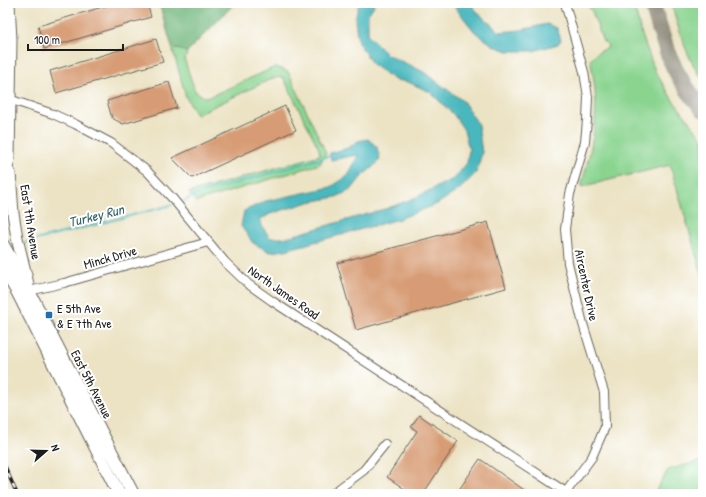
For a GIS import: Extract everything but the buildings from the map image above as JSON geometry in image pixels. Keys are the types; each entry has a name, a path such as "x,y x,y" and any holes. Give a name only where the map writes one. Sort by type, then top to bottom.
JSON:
{"main road":[{"name":"East 5th Avenue","path":"3,244 24,294 119,494"},
{"name":"East 5th Avenue","path":"3,268 24,294 133,494"}],"street":[{"name":"East 7th Avenue","path":"10,3 11,25 7,98 9,158 13,213 24,294"},
{"name":"Aircenter Drive","path":"565,3 584,72 588,97 585,142 570,194 565,229 568,263 582,324 604,392 605,427 592,457 567,493"},
{"name":"North James Road","path":"7,98 53,114 111,143 147,171 173,199 225,262 248,284 567,493"},
{"name":"East 7th Avenue","path":"3,186 9,158"},
{"name":"Minck Drive","path":"24,294 208,242"},
{"path":"332,494 364,470 385,444"}],"green space":[{"path":"159,3 235,3 187,52 172,47"},
{"path":"584,3 633,3 642,35 655,71 672,99 703,139 703,278 670,165 581,187 590,151 596,103 594,78 590,59 598,52 608,48 606,42 603,42 592,11"},
{"path":"671,3 703,3 703,80 688,53"},
{"path":"172,47 187,52 185,61 195,91 204,97 211,96 275,67 289,73 326,153 320,164 196,202 189,193 320,155 319,149 283,77 273,78 196,115 186,97"},
{"path":"703,460 703,494 655,494 668,470"}],"water":[{"path":"359,3 376,3 368,14 368,35 388,55 422,71 463,101 478,124 482,153 476,173 459,190 437,204 399,219 285,250 270,252 253,243 241,226 244,211 266,201 331,187 348,176 358,155 331,160 330,153 348,148 358,141 368,139 377,147 380,160 363,175 351,190 336,197 309,202 270,214 260,220 263,228 270,238 284,238 388,208 412,199 455,178 467,163 469,149 464,130 454,115 430,92 408,82 395,80 373,65 358,42 355,20"},
{"path":"450,3 470,3 480,15 500,32 521,30 547,24 557,28 561,40 558,44 533,51 508,51 494,46 475,32"}],"waterway":[{"name":"Turkey Run","path":"184,201 198,194 330,156"},
{"name":"Turkey Run","path":"24,243 172,205"}],"taxiway":[{"path":"652,3 662,38 672,63 685,86 703,109"}],"railway":[{"path":"3,462 17,494"}],"place":[{"name":"E 5th Ave & E 7th Ave","path":"49,315"}]}
